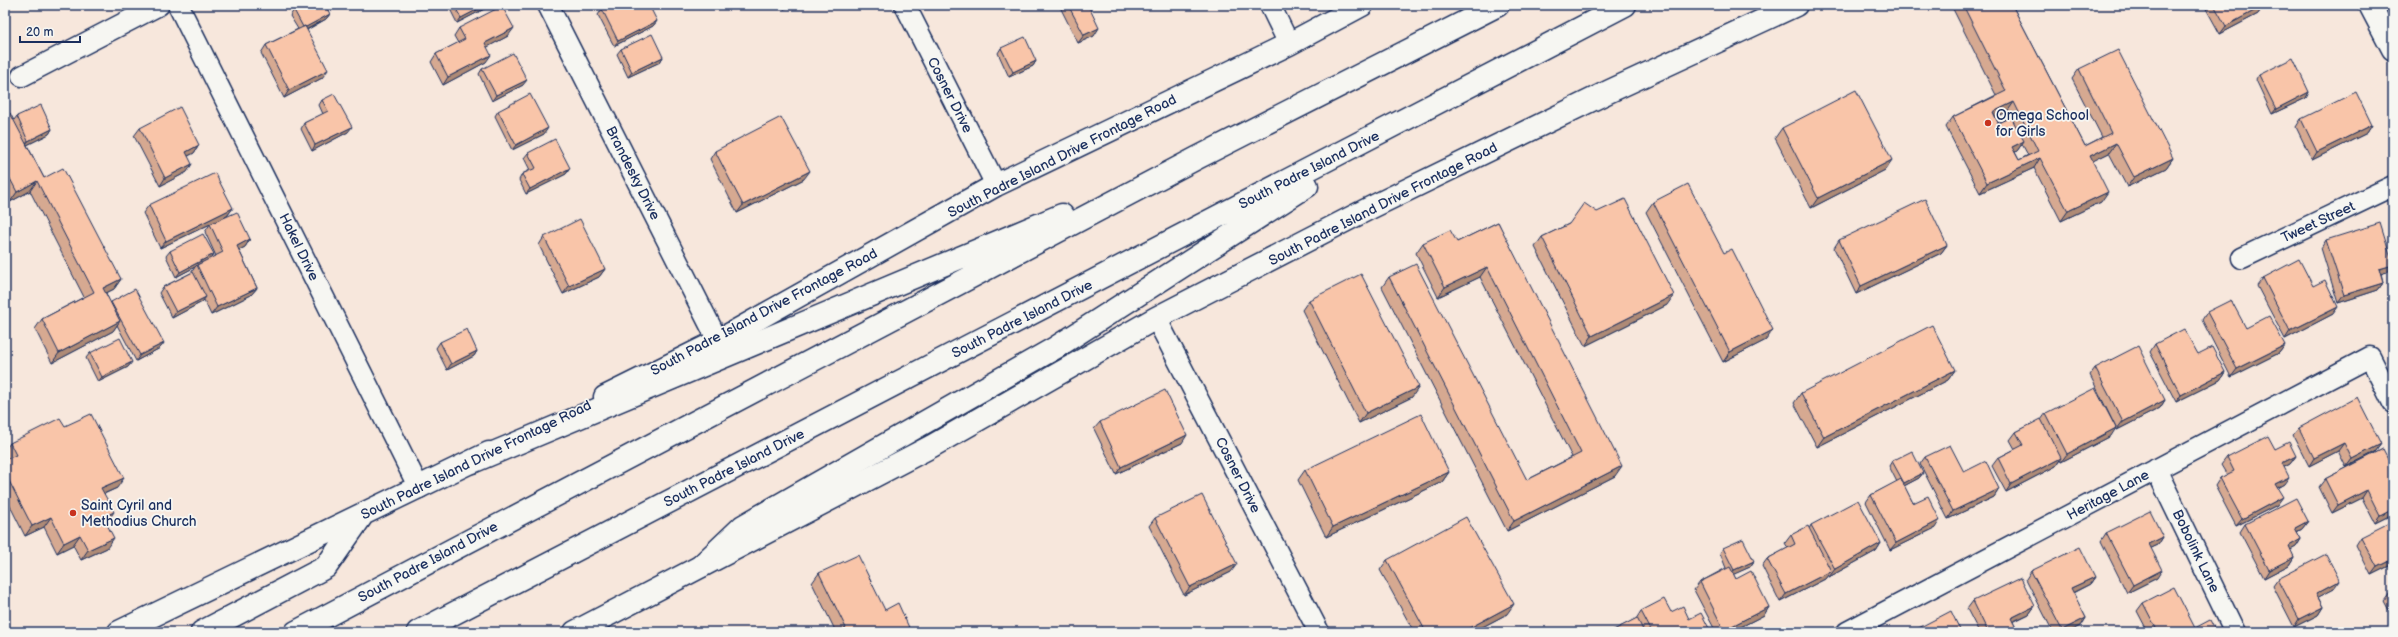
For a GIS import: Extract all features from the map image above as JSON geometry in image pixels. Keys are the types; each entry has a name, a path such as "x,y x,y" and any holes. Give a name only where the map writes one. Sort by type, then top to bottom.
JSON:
{"main road":[{"name":"South Padre Island Drive Frontage Road","path":"119,632 362,516 718,341 996,185 1289,44 1362,5"},
{"name":"South Padre Island Drive","path":"296,632 1197,158 1498,5"},
{"name":"South Padre Island Drive","path":"418,632 1625,5"},
{"name":"South Padre Island Drive Frontage Road","path":"575,632 932,446 1156,318 1368,209 1567,111 1796,5"},
{"path":"2370,5 2393,49"},
{"path":"701,566 743,526 1055,348 1419,113"},
{"path":"472,462 1197,158"},
{"path":"202,632 326,567 362,516"}],"street":[{"path":"22,76 159,5"},
{"name":"Hakel Drive","path":"178,5 419,488"},
{"name":"Brandesky Drive","path":"548,5 718,341"},
{"name":"Cosner Drive","path":"904,5 996,185"},
{"path":"1270,5 1289,44"},
{"name":"Tweet Street","path":"2242,258 2393,186"},
{"name":"Cosner Drive","path":"1156,318 1319,632"},
{"name":"Heritage Lane","path":"1847,632 2370,357 2393,403"},
{"name":"Bobolink Lane","path":"2156,469 2235,632"}],"building":[{"path":"304,5 325,5 330,14 306,27 303,27 294,10"},
{"path":"454,5 486,5 461,18"},
{"path":"610,5 649,5 657,21 618,41 602,9"},
{"path":"1068,5 1088,5 1099,28 1084,35"},
{"path":"1963,5 2012,5 2085,146 2111,133 2079,69 2118,50 2173,158 2134,177 2116,143 2090,156 2108,192 2068,211 2040,158 1987,183 1953,117 2006,91","holes":["2014,102 2038,151 2019,160 2012,147 2024,141 2011,117 1998,123 1993,112"]},
{"path":"2214,5 2263,5 2263,6 2226,26"},
{"path":"502,6 514,28 485,43 491,55 448,77 436,54 465,39 459,28"},
{"path":"305,26 328,70 289,90 266,45"},
{"path":"652,34 663,57 632,72 621,49"},
{"path":"1025,37 1036,61 1013,72 1001,48"},
{"path":"513,53 527,80 496,95 482,69"},
{"path":"2293,58 2309,92 2276,109 2259,75"},
{"path":"1856,90 1892,160 1818,198 1782,128"},
{"path":"2356,92 2372,125 2317,152 2301,119"},
{"path":"334,94 352,127 315,145 304,123 328,111 322,100"},
{"path":"530,94 548,128 516,145 498,111"},
{"path":"41,105 52,129 28,141 17,116"},
{"path":"180,107 199,145 186,152 192,164 165,178 140,128"},
{"path":"10,113 44,178 63,168 121,279 103,288 120,321 59,353 42,319 94,292 37,181 17,192 5,169 5,115"},
{"path":"781,117 810,171 743,205 715,151"},
{"path":"555,139 570,168 530,189 522,174 536,168 528,153"},
{"path":"215,173 233,208 166,241 149,205"},
{"path":"1688,184 1724,253 1732,249 1773,330 1730,352 1653,202"},
{"path":"1625,199 1674,295 1592,336 1542,237 1569,224 1584,203 1597,212"},
{"path":"1925,199 1947,245 1861,286 1839,240"},
{"path":"237,212 250,239 237,246 257,288 217,307 197,265 223,252 210,224"},
{"path":"580,219 605,269 569,286 544,237"},
{"path":"1498,222 1622,466 1514,521 1389,277 1416,264 1527,480 1581,453 1487,267 1445,287 1423,243 1450,230 1457,242"},
{"path":"2380,223 2393,265 2379,269 2383,283 2344,295 2326,240"},
{"path":"203,234 214,254 180,272 170,251"},
{"path":"2299,259 2313,286 2325,280 2338,307 2290,331 2263,278"},
{"path":"193,272 206,297 176,312 163,287"},
{"path":"1361,274 1419,387 1366,413 1309,300"},
{"path":"135,289 164,343 140,355 111,302"},
{"path":"2231,300 2246,328 2269,316 2285,345 2237,369 2207,312"},
{"path":"1932,325 1955,370 1824,437 1801,393"},
{"path":"467,329 477,351 451,364 440,342"},
{"path":"2184,329 2198,354 2212,347 2225,372 2181,395 2155,344"},
{"path":"120,338 132,362 102,377 90,353"},
{"path":"2138,346 2165,400 2123,422 2095,368"},
{"path":"2095,388 2116,428 2067,454 2046,413"},
{"path":"1165,390 1187,435 1121,467 1100,422"},
{"path":"2357,397 2381,444 2352,459 2344,443 2314,458 2299,428"},
{"path":"91,414 124,478 101,488 114,512 103,517 114,538 88,550 80,535 64,543 51,517 32,526 5,473 5,460 16,455 10,443 60,418 65,426"},
{"path":"1421,414 1449,472 1333,527 1305,470"},
{"path":"2041,419 2061,458 2011,484 1998,458 2023,445 2016,432"},
{"path":"2268,436 2275,449 2289,442 2296,456 2282,463 2289,477 2275,484 2283,497 2242,519 2220,478 2234,471 2227,457"},
{"path":"1950,445 1964,472 1986,461 1999,489 1953,511 1925,457"},
{"path":"2383,449 2393,468 2393,509 2380,516 2367,490 2338,505 2325,479"},
{"path":"1912,451 1923,473 1904,483 1892,461"},
{"path":"1901,479 1913,503 1928,496 1940,520 1896,543 1871,495"},
{"path":"1202,495 1237,564 1190,587 1155,518"},
{"path":"2296,498 2308,521 2295,528 2301,539 2289,546 2294,557 2269,570 2245,524"},
{"path":"1858,500 1881,543 1835,569 1811,525"},
{"path":"2150,511 2163,537 2149,544 2162,570 2133,585 2106,533"},
{"path":"1466,517 1514,604 1462,632 1426,632 1387,560"},
{"path":"2393,521 2393,559 2377,567 2361,537"},
{"path":"1808,526 1831,571 1786,594 1767,559 1795,544 1791,535"},
{"path":"1743,539 1754,561 1734,570 1723,548"},
{"path":"2080,547 2095,577 2071,588 2086,618 2062,630 2031,571"},
{"path":"2326,554 2340,581 2316,594 2323,607 2299,619 2278,579"},
{"path":"858,555 885,610 898,603 911,632 839,632 846,628 819,573"},
{"path":"1730,567 1736,579 1751,571 1769,607 1724,630 1700,582"},
{"path":"2021,578 2035,606 2011,618 2018,632 1988,632 1973,601"},
{"path":"2174,587 2195,628 2210,620 2216,632 2158,632 2143,603"},
{"path":"2393,591 2393,600 2390,593"},
{"path":"1664,599 1671,612 1683,606 1689,619 1701,613 1711,632 1652,632 1641,611"},
{"path":"1951,611 1961,632 1911,632"},
{"path":"1637,618 1644,632 1610,632"},
{"path":"2330,629 2347,632 2329,632"}],"place":[{"name":"Omega School for Girls","path":"1988,123"},
{"name":"Saint Cyril and Methodius Church","path":"73,513"}]}
